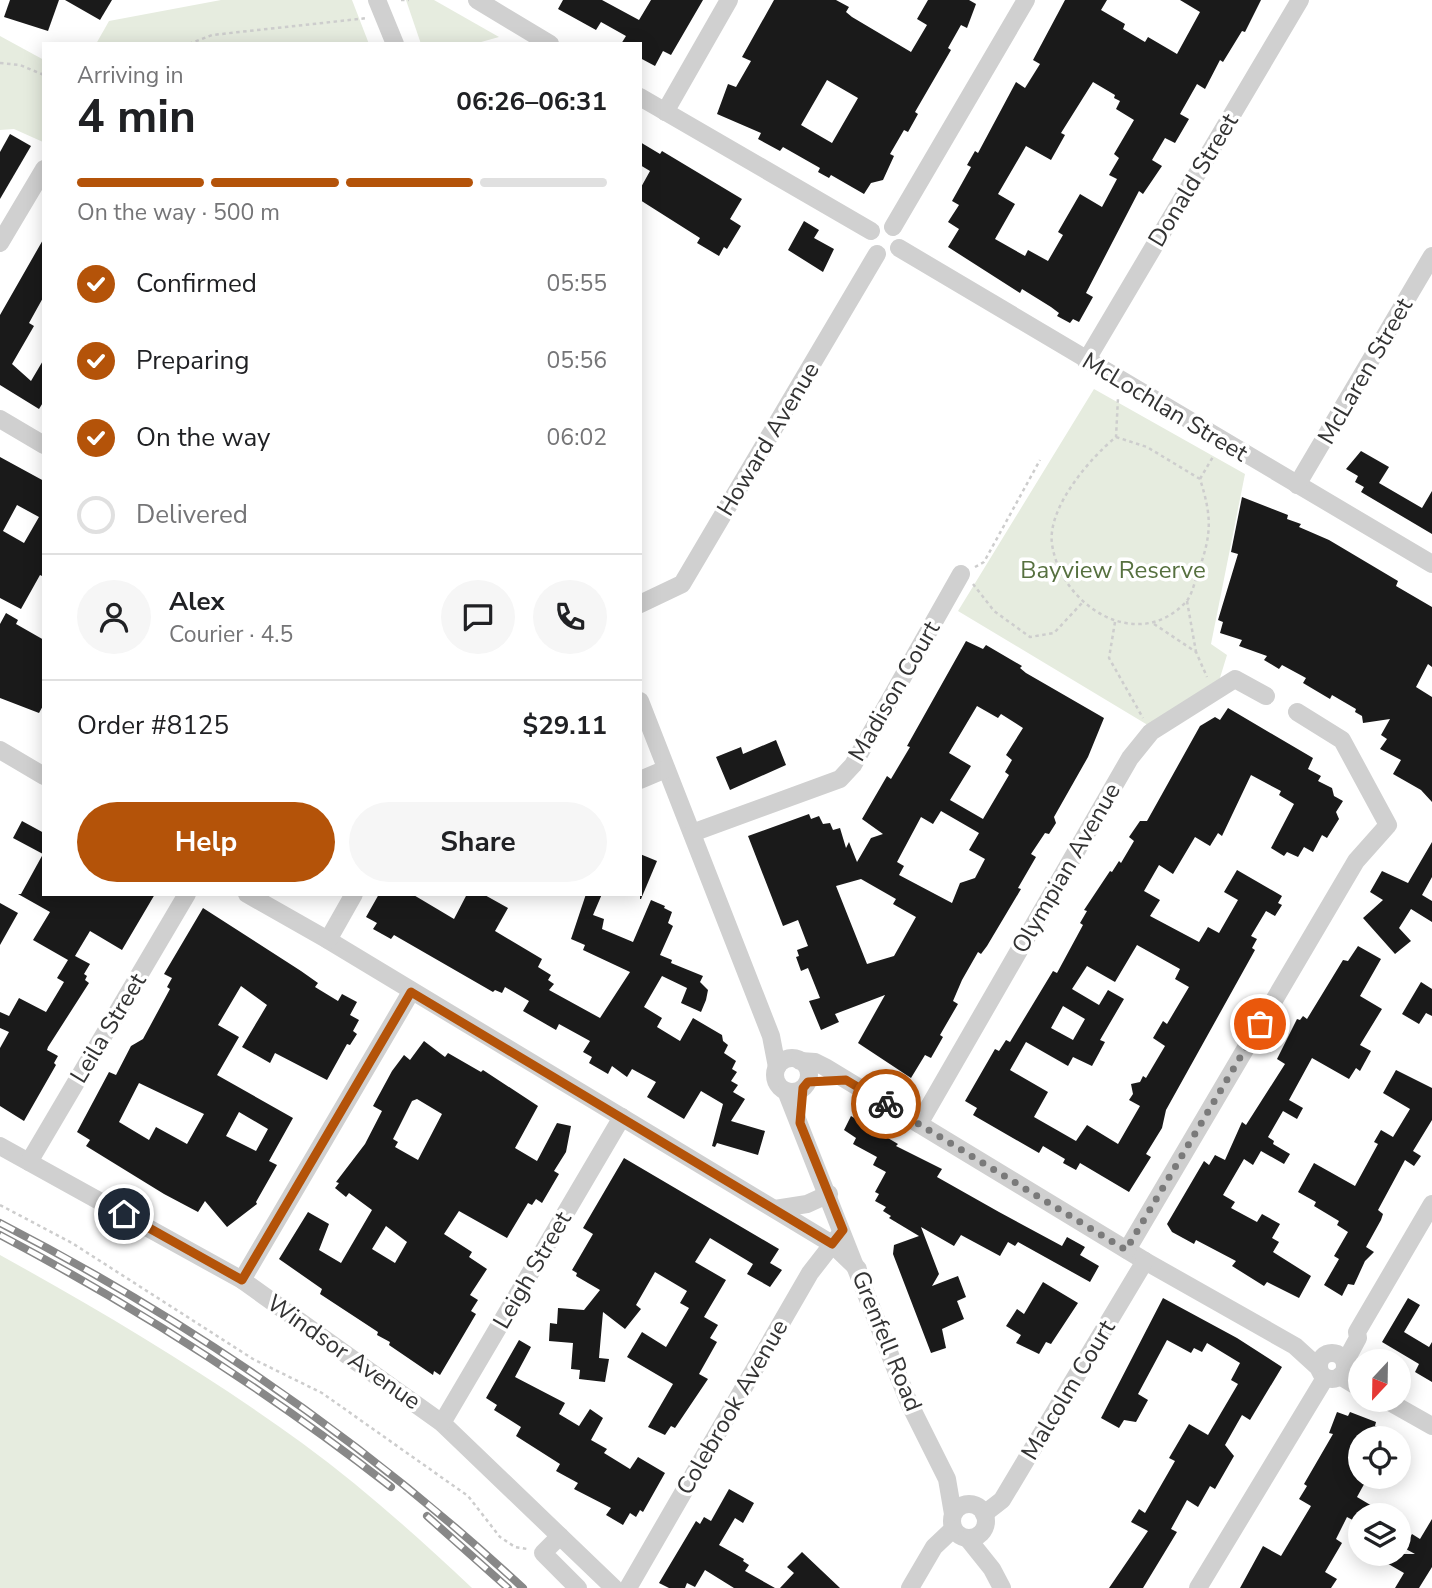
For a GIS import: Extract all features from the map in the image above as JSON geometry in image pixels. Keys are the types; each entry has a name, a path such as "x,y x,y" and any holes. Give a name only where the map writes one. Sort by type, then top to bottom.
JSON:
{"street":[{"path":"477,0 547,42"},
{"path":"664,112 729,0"},
{"path":"893,227 1026,0"},
{"name":"Donald Street","path":"1086,361 1300,0"},
{"path":"381,4 395,42"},
{"path":"642,98 872,232"},
{"path":"0,243 42,172"},
{"path":"880,225 893,227 900,235 899,248 891,256 877,254 870,246 872,232 880,225"},
{"name":"McLochlan Street","path":"899,248 1432,564"},
{"name":"Howard Avenue","path":"642,603 682,584 877,254"},
{"name":"McLaren Street","path":"1297,485 1432,256"},
{"path":"0,419 42,444"},
{"name":"Madison Court","path":"692,833 840,779 853,765 961,574"},
{"name":"Olympian Avenue","path":"919,1124 1130,758 1151,732 1235,680 1266,696"},
{"path":"642,706 771,1036 778,1068 778,1083 799,1087 846,1080"},
{"path":"1126,1250 1356,861 1388,825 1342,740 1297,712"},
{"path":"0,750 42,775"},
{"path":"642,779 666,769"},
{"name":"Leila Street","path":"29,1162 186,896"},
{"path":"251,896 775,1209 837,1237"},
{"path":"328,940 353,896"},
{"path":"242,1280 411,992"},
{"path":"771,1036 809,1071 799,1087 800,1123 829,1194 837,1237"},
{"path":"778,1068 784,1060 816,1062 1126,1250 1335,1368"},
{"name":"Leigh Street","path":"442,1423 622,1117"},
{"name":"Windsor Avenue","path":"0,1146 242,1280 442,1423 614,1588"},
{"path":"775,1209 807,1204 829,1194"},
{"path":"1198,1588 1307,1405 1335,1368 1350,1334 1357,1332 1432,1204"},
{"name":"Grenfell Road","path":"837,1237 858,1269 909,1403 947,1479 964,1528 1002,1588"},
{"name":"Colebrook Avenue","path":"628,1588 810,1273 837,1237"},
{"name":"Malcolm Court","path":"964,1528 960,1506 977,1509 1002,1500 1145,1261"},
{"path":"1407,1412 1432,1426"},
{"name":"Grenfell Road","path":"947,1479 977,1509"},
{"path":"910,1588 934,1547 964,1528 986,1523 977,1509"},
{"path":"560,1536 543,1553 578,1588"}],"path":[{"path":"401,0 409,0"},
{"path":"194,42 212,35 354,21 381,4"},
{"path":"0,63 20,65 42,74"},
{"path":"1119,380 1116,437 1092,456 1055,518 1052,544 1063,574 1082,602 1115,622 1154,624 1196,652"},
{"path":"1116,437 1147,447 1200,479 1210,510 1207,548 1187,601 1196,652 1214,693"},
{"path":"1200,479 1223,442"},
{"path":"1040,460 984,562 961,574 994,611 1030,637 1055,633 1082,602"},
{"path":"1154,624 1187,601"},
{"path":"1115,622 1109,659 1151,732"},
{"path":"0,1205 72,1243 253,1359 322,1392 468,1496 500,1537 515,1547 543,1553"}],"green space":[{"path":"221,0 352,0 368,42 97,42 109,21"},
{"path":"406,0 434,0 499,37 481,42 420,42"},
{"path":"0,36 42,59 42,142 14,129 0,130"},
{"name":"Bayview Reserve","path":"1094,389 1245,474 1211,644 1227,655 1219,681 1151,727 958,611"},
{"path":"0,1255 154,1344 266,1417 368,1495 472,1588 0,1588"}],"building":[{"path":"10,0 59,0 48,31 4,17"},
{"path":"65,0 112,0 100,20"},
{"path":"563,0 602,0 639,20 651,0 703,0 671,55 663,51 655,66 642,59 642,42 622,42 626,36 601,22 596,30 558,9"},
{"path":"774,0 836,0 849,7 846,12 852,17 911,52 927,25 917,19 928,0 969,0 976,4 967,28 961,25 948,48 951,50 915,112 918,114 908,132 904,130 890,154 894,156 883,180 871,183 864,194 831,175 829,178 818,172 820,168 783,147 780,151 758,139 761,133 717,114 728,84 736,87 751,61 742,57","holes":["827,80 858,98 832,143 801,125"]},
{"path":"1065,0 1107,0 1101,10 1125,24 1123,29 1145,42 1148,37 1177,54 1200,12 1180,0 1261,0 1245,32 1242,31 1223,62 1220,60 1205,89 1197,84 1180,114 1189,119 1175,143 1165,138 1152,160 1162,166 1143,194 1139,191 1086,293 1093,297 1079,322 1073,319 1070,323 1057,316 1059,313 1051,307 1022,289 1020,293 948,247 959,229 948,222 959,205 952,201 971,167 967,165 975,151 978,153 1016,82 1025,88 1040,64 1033,60","holes":["1093,82 1115,95 1114,98 1120,101 1116,109 1134,120 1114,154 1119,158 1109,175 1117,179 1102,207 1080,194 1058,232 1063,235 1048,261 1028,250 1025,256 995,239 1015,204 998,194 1026,146 1051,160 1065,135 1061,133"]},
{"path":"10,134 31,146 0,199 0,152"},
{"path":"642,143 660,154 662,151 742,199 730,219 741,226 727,249 724,247 719,256 697,243 700,238 642,201 642,185 650,171 642,166"},
{"path":"804,221 819,230 814,238 834,249 823,272 788,250"},
{"path":"42,242 42,300 29,323 34,326 12,364 31,381 42,362 42,404 39,409 0,385 0,315"},
{"path":"1361,451 1389,467 1379,483 1422,508 1432,491 1432,534 1361,492 1364,487 1355,482 1358,476 1346,469"},
{"path":"0,457 42,480 42,576 40,575 21,609 0,598","holes":["17,505 39,517 24,543 3,531"]},
{"path":"1242,497 1288,515 1287,519 1301,524 1299,527 1329,540 1398,581 1396,586 1432,607 1432,667 1428,664 1416,687 1432,697 1432,802 1421,790 1393,774 1401,760 1380,749 1387,739 1381,735 1390,719 1363,723 1362,716 1355,712 1356,709 1332,695 1330,699 1303,683 1306,678 1282,665 1279,669 1264,660 1267,656 1239,646 1242,640 1220,633 1223,622 1218,620 1238,554 1231,552"},
{"path":"6,613 18,620 16,624 42,639 42,708 39,713 0,698 0,624"},
{"path":"966,641 983,649 986,645 1022,666 1020,668 1026,673 1104,718 1088,757 1054,817 1056,823 1049,834 1045,833 1031,854 1036,857 1018,888 1021,889 987,946 981,954 978,952 962,980 953,1001 958,1004 940,1035 943,1037 931,1058 925,1055 911,1078 858,1043 885,995 835,1014 839,1022 821,1030 809,1001 820,998 808,968 801,971 796,957 799,956 797,950 808,946 798,920 783,926 748,836 809,814 811,819 819,816 823,824 830,823 833,830 840,828 846,848 849,842 857,862 871,838 883,834 862,819 887,776 891,779 910,747 907,746","holes":["977,706 998,718 1001,714 1023,728 1006,755 1012,760 1005,772 1009,775 983,819 950,800 971,766 949,753","941,811 979,833 969,850 985,859 975,878 960,883 952,903 899,875 904,866 897,862 921,817 933,824","861,879 896,899 893,904 916,917 894,956 867,964 836,886"]},
{"path":"1228,708 1313,758 1308,769 1321,776 1318,781 1332,788 1334,796 1343,801 1336,812 1339,819 1327,838 1322,835 1313,852 1304,847 1298,857 1287,852 1284,856 1271,848 1294,804 1279,795 1281,791 1251,775 1222,836 1218,833 1210,846 1195,837 1173,874 1159,865 1144,891 1160,900 1150,916 1199,942 1208,927 1219,933 1238,900 1224,892 1237,870 1282,896 1278,903 1282,905 1275,916 1266,911 1251,936 1257,939 1252,948 1255,950 1166,1110 1162,1128 1146,1154 1151,1157 1129,1192 1080,1163 1076,1170 1063,1163 1065,1159 1043,1146 1039,1153 973,1115 977,1108 965,1101 995,1049 999,1051 1006,1040 1010,1042 1053,971 1057,973 1083,925 1080,923 1087,911 1084,910 1110,871 1112,872 1119,861 1121,863 1134,841 1129,837 1140,821 1147,821 1200,726 1215,717 1220,720","holes":["1137,945 1180,969 1175,979 1189,987 1167,1024 1163,1021 1153,1038 1165,1046 1146,1078 1143,1076 1140,1082 1131,1084 1133,1094 1129,1100 1140,1106 1118,1144 1087,1125 1076,1141 1034,1117 1048,1092 1010,1070 1026,1042 1068,1066 1073,1057 1092,1066 1105,1042 1100,1040 1124,999 1108,990 1099,1005 1072,989 1087,966 1115,982","1063,1006 1085,1019 1073,1040 1051,1028"]},
{"path":"776,740 786,765 730,790 716,757 741,747 743,754"},
{"path":"22,821 42,832 42,853 13,838"},
{"path":"1432,842 1432,877 1422,895 1432,901 1432,922 1411,909 1399,928 1411,941 1395,954 1363,918 1383,900 1370,892 1382,871 1408,883"},
{"path":"642,855 657,861 641,899"},
{"path":"42,856 42,896 154,896 122,950 90,931 75,956 90,964 84,974 89,983 48,1047 47,1050 58,1056 54,1063 56,1065 24,1121 0,1106 0,1048 9,1032 0,1028 0,1012 9,1016 19,998 46,1012 64,982 57,978 68,960 33,940 50,912 18,894 21,894"},
{"path":"378,896 415,896 454,919 466,896 487,896 508,908 495,931 542,959 538,967 551,975 548,980 554,984 549,990 600,1018 630,972 583,950 585,945 571,939 585,896 601,896 593,915 604,919 602,929 633,942 651,900 665,906 664,908 672,912 668,923 673,926 660,955 672,960 671,963 703,976 700,982 708,990 706,1000 701,1012 681,1003 687,988 662,976 644,1007 662,1018 657,1027 680,1041 693,1018 722,1035 723,1041 728,1045 724,1053 736,1061 732,1069 737,1072 731,1081 738,1085 733,1092 745,1099 731,1121 765,1131 758,1155 717,1143 715,1147 712,1146 723,1104 701,1091 684,1119 647,1097 656,1082 632,1069 627,1077 612,1066 608,1074 589,1063 592,1057 583,1052 590,1041 559,1024 556,1030 523,1011 529,1001 505,987 502,993 495,990 493,992 394,935 391,939 373,929 377,923 366,917"},
{"path":"0,903 18,913 0,945"},
{"path":"203,908 301,971 318,983 315,987 338,1001 342,994 357,1002 350,1015 359,1020 353,1031 357,1034 350,1045 347,1044 327,1080 275,1053 270,1063 242,1047 267,1005 241,986 218,1025 239,1037 217,1075 293,1118 269,1161 277,1165 257,1204 227,1227 205,1201 198,1212 164,1194 86,1146 90,1140 77,1132 109,1072 116,1075 131,1046 143,1039 170,989 167,987 172,978 164,974","holes":["139,1083 204,1114 187,1144 156,1127 149,1140 119,1122","239,1112 268,1129 256,1151 226,1136"]},
{"path":"1358,946 1381,959 1360,996 1382,1009 1360,1045 1371,1051 1360,1071 1356,1068 1349,1079 1312,1058 1289,1100 1303,1108 1297,1119 1283,1111 1268,1137 1274,1141 1273,1144 1290,1154 1284,1164 1261,1151 1253,1165 1244,1159 1223,1195 1235,1202 1231,1208 1257,1222 1262,1214 1280,1224 1272,1238 1279,1242 1273,1252 1311,1276 1299,1298 1267,1282 1264,1286 1232,1266 1236,1261 1196,1240 1194,1244 1172,1232 1167,1224 1204,1161 1209,1165 1215,1155 1225,1160 1242,1122 1246,1125 1285,1064 1277,1059 1297,1019 1300,1020 1303,1016 1307,1019 1343,960 1348,961"},
{"path":"1421,982 1432,989 1432,1016 1426,1013 1419,1024 1402,1014"},
{"path":"424,1041 445,1057 448,1053 481,1072 483,1070 538,1106 515,1148 537,1161 557,1123 571,1126 566,1152 554,1171 559,1174 542,1203 536,1199 532,1205 528,1203 507,1238 459,1211 444,1234 472,1252 469,1257 487,1269 470,1295 478,1300 471,1311 476,1314 440,1375 434,1371 433,1375 389,1345 390,1342 377,1335 378,1332 320,1294 322,1289 279,1259 308,1212 329,1224 319,1250 341,1263 372,1210 349,1193 346,1197 335,1188 339,1183 336,1182 365,1144 382,1111 373,1106 392,1071 404,1055 410,1060","holes":["417,1099 442,1114 418,1160 395,1147 398,1142 393,1139 412,1101","386,1226 407,1242 395,1263 372,1249"]},
{"path":"1396,1070 1432,1088 1432,1120 1413,1151 1421,1156 1414,1166 1405,1160 1378,1210 1383,1214 1366,1247 1374,1252 1365,1261 1354,1285 1348,1284 1342,1296 1324,1285 1339,1259 1334,1256 1348,1232 1337,1225 1339,1221 1314,1206 1316,1202 1298,1192 1314,1163 1355,1186 1378,1144 1374,1142 1381,1130 1393,1137 1410,1109 1383,1093"},
{"path":"851,1116 898,1144 896,1146 942,1169 937,1177 999,1212 1062,1246 1067,1237 1085,1247 1080,1255 1099,1266 1090,1282 1018,1242 1015,1246 1008,1242 1000,1256 961,1235 954,1246 921,1227 939,1274 932,1286 958,1276 966,1297 957,1301 964,1319 942,1329 946,1348 931,1353 893,1254 894,1245 919,1236 889,1218 891,1216 883,1211 886,1207 875,1201 879,1194 875,1192 886,1172 873,1165 877,1157 853,1144 856,1138 844,1130"},
{"path":"624,1158 779,1249 770,1263 782,1270 770,1287 747,1274 753,1264 710,1238 695,1262 726,1280 704,1317 718,1325 710,1338 717,1342 699,1374 708,1379 675,1428 671,1426 665,1435 648,1427 673,1384 627,1357 642,1332 666,1347 689,1308 680,1303 687,1291 655,1272 636,1305 641,1309 625,1329 603,1312 599,1358 609,1359 605,1382 579,1379 580,1370 571,1369 573,1343 549,1341 550,1323 557,1324 558,1308 584,1310 600,1290 576,1276 577,1273 572,1270 593,1234 583,1228"},
{"path":"1043,1282 1078,1303 1051,1344 1046,1342 1039,1354 1016,1343 1021,1335 1006,1326 1017,1309 1024,1314"},
{"path":"1163,1298 1237,1338 1282,1367 1250,1420 1242,1415 1225,1445 1234,1456 1215,1489 1210,1486 1198,1507 1187,1500 1171,1529 1177,1532 1143,1588 1109,1588 1148,1531 1131,1522 1139,1509 1145,1513 1175,1461 1169,1458 1189,1424 1208,1435 1238,1384 1231,1380 1240,1363 1207,1343 1202,1352 1194,1348 1191,1353 1167,1340 1138,1394 1148,1400 1136,1422 1124,1420 1119,1428 1101,1418"},
{"path":"1408,1298 1420,1305 1404,1332 1429,1347 1432,1342 1432,1382 1415,1372 1419,1364 1411,1359 1411,1349 1394,1349 1382,1342"},
{"path":"519,1340 531,1347 515,1377 565,1403 559,1414 579,1426 590,1409 603,1418 591,1440 607,1449 604,1453 630,1469 638,1457 665,1473 643,1512 640,1510 636,1517 630,1513 623,1525 606,1515 611,1508 574,1489 578,1483 556,1471 560,1464 516,1436 521,1427 494,1410 497,1405 486,1398"},
{"path":"1337,1412 1348,1416 1350,1412 1376,1422 1375,1426 1348,1426 1348,1489 1361,1489 1357,1497 1367,1503 1348,1503 1348,1518 1336,1539 1342,1543 1325,1572 1337,1579 1331,1588 1240,1588 1263,1546 1281,1556 1311,1506 1299,1499 1307,1486 1304,1484 1333,1434 1329,1433"},
{"path":"729,1489 754,1503 743,1523 735,1518 719,1545 744,1559 749,1565 745,1571 775,1588 734,1588 705,1570 695,1587 687,1583 685,1588 669,1588 659,1583 696,1521 700,1524 704,1517 711,1521"},
{"path":"1432,1519 1432,1567 1419,1588 1395,1588 1404,1573 1392,1566 1411,1566 1411,1554 1415,1554 1411,1552 1411,1536 1420,1539"},
{"path":"802,1552 840,1588 780,1588 794,1573 787,1567"}],"railway":[{"path":"0,1223 140,1301 274,1388 402,1483 523,1588"},
{"path":"0,1235 102,1292 202,1353 298,1418 391,1487"},
{"path":"427,1516 508,1588"}],"way so far":[{"path":"886,1104 1126,1250 1260,1024"}],"route":[{"path":"124,1214 242,1280 411,992 832,1244 843,1230 800,1123 803,1088 808,1082 846,1080 886,1104"}]}
